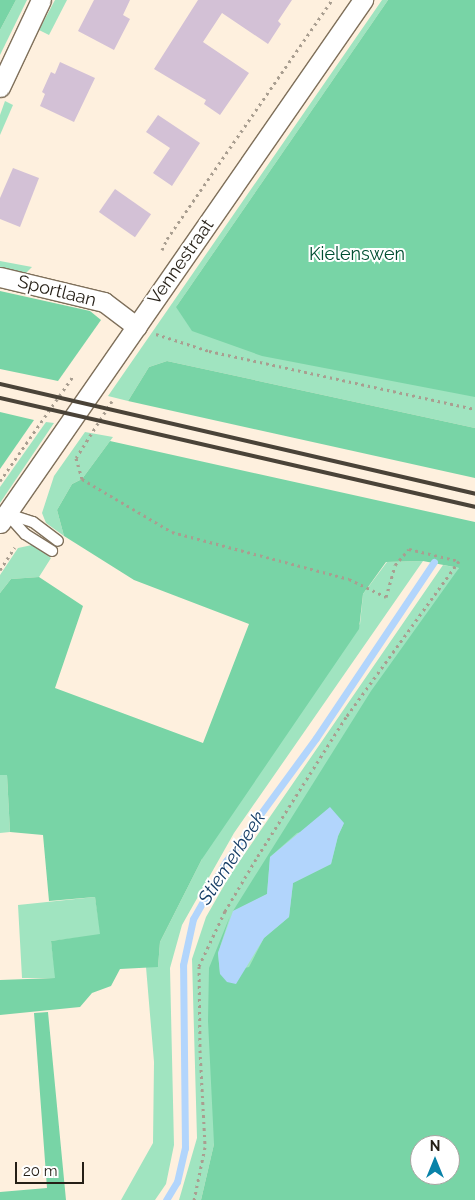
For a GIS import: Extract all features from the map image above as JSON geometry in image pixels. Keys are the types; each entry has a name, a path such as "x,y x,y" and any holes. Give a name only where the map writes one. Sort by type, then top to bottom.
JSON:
{"street":[{"path":"0,87 41,0"},
{"name":"Vennestraat","path":"3,519 363,0"},
{"name":"Sportlaan","path":"0,277 104,302 137,327"}],"lane":[{"path":"3,519 33,522 58,541"},
{"path":"3,519 52,551"}],"path":[{"path":"160,254 167,239 332,0"},
{"path":"150,342 156,334 209,350 475,409"},
{"path":"113,400 76,458 82,479 172,532 349,579 386,597 395,565 409,549 459,561 341,726 256,858 225,911 199,966 200,1050 205,1147 194,1200"}],"green space":[{"path":"0,0 16,0 0,30"},
{"path":"16,0 27,0 0,55 0,30"},
{"path":"55,0 67,0 49,35 39,30"},
{"name":"Kielenswen","path":"382,0 388,0 176,307 475,52 475,428 167,361 149,367 128,401 108,396"},
{"name":"Kielenswen","path":"388,0 475,0 475,397 262,356 192,331 176,307"},
{"path":"5,101 13,105 0,135 0,115"},
{"path":"0,261 32,267 25,274 0,268"},
{"path":"0,291 90,311 101,320 58,381 0,369"},
{"path":"167,361 475,428 475,478 128,401 149,367"},
{"path":"0,412 34,420 0,469"},
{"path":"46,422 54,423 0,503 0,487"},
{"path":"85,432 113,437 82,479 72,484 57,510 64,536 46,523 42,513 54,476"},
{"path":"110,441 475,522 475,1200 201,1200 214,1144 208,1021 209,968 230,916 218,953 220,974 249,967 264,938 289,917 293,883 331,864 338,836 344,823 297,833 270,857 267,894 233,911 371,691 459,568 423,561 386,562 363,594 359,629 202,859 160,942 158,967 120,969 111,986 92,993 80,1007 0,1015 0,980 55,978 51,941 100,934 95,897 49,901 43,835 10,832 7,775 0,775 0,593 11,579 39,577 83,606 55,688 203,743 249,624 134,580 64,536 57,510 72,484 82,479"},
{"path":"32,545 51,558 39,577 11,579 0,593 0,575 18,548"},
{"path":"423,561 234,833 182,925 170,968 174,1145 166,1184 155,1200 121,1200 153,1143 154,1062 146,967 158,967 160,942 202,859 191,843 0,733 27,692 204,770 360,624 363,594 387,562"},
{"path":"443,565 459,568 214,1144 201,1200 179,1200 197,1138 192,959 206,917 230,875"},
{"path":"0,775 7,775 10,832 0,833"},
{"path":"95,897 101,935 51,941 56,978 22,978 18,905"},
{"path":"48,1012 66,1200 0,1200 0,1192 47,1188 34,1013"}],"water":[{"path":"330,807 344,823 338,836 331,864 293,883 289,917 264,938 236,984 227,982 220,974 218,953 233,911 267,894 270,857"}],"building":[{"path":"94,0 130,0 123,15 130,19 114,50 78,31"},
{"path":"198,0 292,0 278,21 281,24 268,44 222,13 203,42 249,73 220,115 204,104 206,100 154,69"},
{"path":"60,62 95,78 74,122 40,106 45,94 42,92 51,72 55,74"},
{"path":"158,115 200,143 172,186 153,173 170,148 146,132"},
{"path":"13,168 39,178 20,227 0,219 0,198"},
{"path":"115,189 151,214 135,237 99,212"}],"waterway":[{"name":"Stiemerbeek","path":"166,1200 177,1182 185,1148 183,965 193,919 226,861 316,738 434,562"}],"railway":[{"path":"0,384 475,494"},
{"path":"0,398 475,507"}]}
